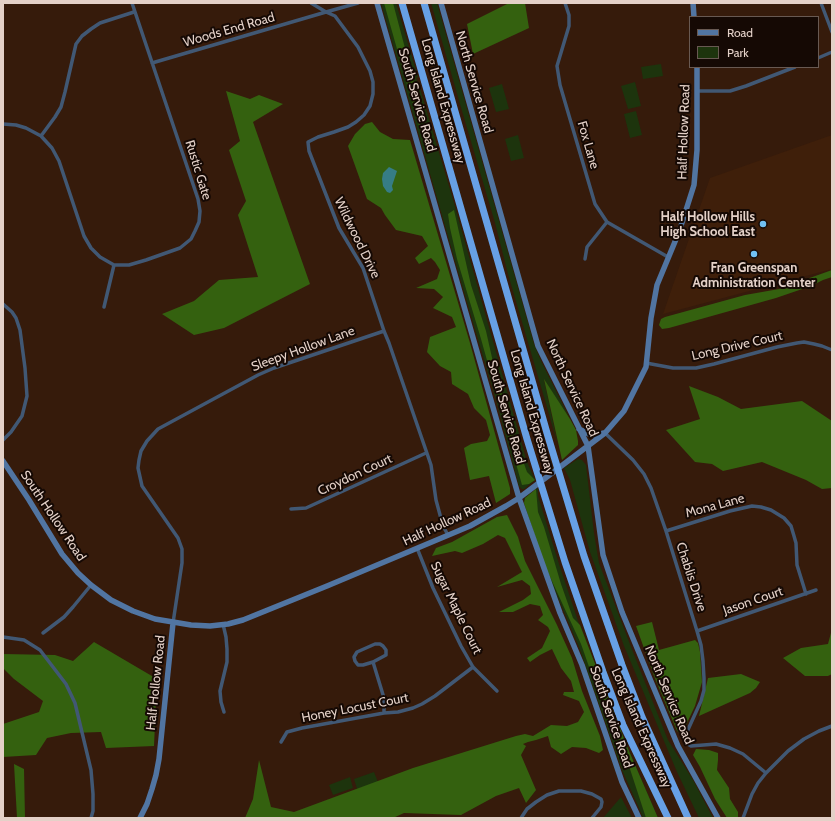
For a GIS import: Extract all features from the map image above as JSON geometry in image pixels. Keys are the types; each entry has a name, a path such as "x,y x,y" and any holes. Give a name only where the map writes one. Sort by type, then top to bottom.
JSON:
{"highway":[{"name":"Long Island Expressway","path":"402,3 527,438 565,562 600,665 623,725 668,818"},
{"name":"Long Island Expressway","path":"424,3 549,440 584,556 642,717 688,818"}],"main road":[{"name":"South Service Road","path":"377,3 519,498 560,613 582,665 622,782 639,818"},
{"name":"North Service Road","path":"440,3 538,346 588,446 604,555 622,612 678,746 718,818"},
{"path":"693,3 694,16"},
{"name":"Half Hollow Road","path":"140,818 152,789 159,760 173,623 190,626 210,626 244,620 470,526 519,498 605,433 624,411 646,367 651,318 657,285 680,232 694,185 697,150 697,68"},
{"path":"579,428 591,435 605,433"},
{"name":"South Hollow Road","path":"3,461 62,554 91,586 111,600 133,611 155,619 173,623"}],"street":[{"name":"Rustic Gate","path":"114,265 129,265 180,248 191,239 196,231 200,211 198,198 132,3"},
{"name":"Wildwood Drive","path":"311,3 335,16 365,60 373,82 373,94 370,106 364,116 348,127 308,142 309,151 339,228 363,268 431,465 436,500 443,526 448,534"},
{"name":"Woods End Road","path":"152,63 358,3"},
{"name":"Fox Lane","path":"565,3 569,15 569,26 557,66 560,85 594,204 607,222 668,257"},
{"path":"821,3 832,32"},
{"path":"42,136 60,107 76,44 82,36 100,23 134,12"},
{"path":"819,58 832,52"},
{"path":"697,91 730,91 792,68"},
{"path":"3,124 16,125 26,128 42,136 52,148 59,161 87,242 100,257 114,265 104,307"},
{"path":"585,260 587,246 607,222"},
{"path":"3,304 16,318 20,330 27,397 22,416 11,432 3,440"},
{"name":"Sleepy Hollow Lane","path":"173,623 182,563 182,550 178,538 142,486 139,478 139,460 141,451 147,441 158,429 258,375 274,368 384,331"},
{"name":"Long Drive Court","path":"646,363 673,368 696,368 777,347 804,342 832,350"},
{"name":"Chablis Drive","path":"605,433 633,460 644,474 651,488 697,631 704,661 704,690 686,734 686,743 691,746 716,744 730,748 743,754 766,773"},
{"name":"Croydon Court","path":"291,509 312,506 426,453"},
{"name":"Mona Lane","path":"666,531 730,511 752,506 771,510 784,518 791,526 796,543 797,565 806,594"},
{"name":"Sugar Maple Court","path":"417,548 433,588 461,646 474,667 497,691"},
{"path":"43,633 68,612 91,586"},
{"name":"Jason Court","path":"697,631 816,590"},
{"path":"223,624 227,649 220,692 224,712"},
{"path":"3,636 24,640 40,650 69,690 75,703 90,770 93,794 93,810 91,818"},
{"path":"376,644 380,644 386,650 386,655 373,662 363,666 358,665 354,657 357,652 376,644"},
{"path":"373,662 384,698 384,713"},
{"name":"Honey Locust Court","path":"281,742 286,732 413,708 435,696 474,667"},
{"path":"743,818 752,794 766,773 788,751 804,739 832,726"},
{"path":"520,818 536,802 547,795 559,791 581,791 592,794 601,799 601,807 592,818"}],"shaded area":[{"name":"Half Hollow Hills High School East","path":"832,135 832,269 663,314 710,178"}],"green space":[{"path":"381,3 396,3 418,77 416,78 452,196 527,462 535,480 524,489 519,486 496,400"},
{"path":"384,3 393,3 414,82 417,108 426,150 408,88"},
{"path":"431,3 437,3 534,344 570,419 544,380 558,445 508,274 495,223"},
{"path":"509,3 525,3 529,28 473,54 467,24"},
{"path":"661,64 663,76 643,79 641,67"},
{"path":"635,82 641,106 628,109 621,86"},
{"path":"502,84 509,109 496,112 489,88"},
{"path":"226,91 250,99 259,95 283,104 253,122 310,284 224,328 194,335 162,314 194,301 219,280 258,277 238,215 246,201 229,150 240,141"},
{"path":"636,111 642,135 630,138 624,114"},
{"path":"372,122 380,132 393,139 410,140 470,343 510,488 510,494 496,503 489,476 470,480 464,448 471,444 487,441 490,435 486,420 474,408 468,394 452,384 451,372 440,366 427,352 430,337 456,327 452,317 433,308 443,297 434,289 416,288 437,279 440,270 431,258 419,264 415,258 428,246 422,236 396,230 381,208 367,199 348,146 355,134 365,124"},
{"path":"518,135 524,158 511,161 505,139"},
{"path":"454,210 471,285 486,331 495,371 514,436 527,472 535,480 529,484 522,485 457,259 448,214"},
{"path":"832,270 832,277 776,298 669,328 662,329 659,325 661,319 665,317 745,295 779,289"},
{"path":"544,379 576,430 578,445 562,460"},
{"path":"689,386 718,397 741,409 802,401 832,421 832,488 822,489 806,480 762,462 723,471 712,464 695,462 666,430 700,419"},
{"path":"578,459 582,460 586,465 599,563 668,740 693,780 713,818 699,818 677,772 624,646 590,552 570,480 564,468"},
{"path":"538,488 538,496 578,621 626,744 658,818 643,818 622,770 579,647 544,565 524,503 525,498"},
{"path":"536,489 538,512 573,618 580,625 626,744 658,818 646,818 629,766 612,724 600,688 594,681 581,644 545,566 524,503 525,498"},
{"path":"507,515 518,537 525,561 572,658 582,691 600,736 603,750 599,753 586,748 572,747 561,754 551,747 548,736 523,744 526,746 521,755 536,790 526,803 519,788 496,796 461,815 404,813 393,818 245,818 253,799 259,760 271,807 294,812 413,768 516,736 525,734 533,736 551,725 567,726 578,722 584,712 579,701 563,695 564,692 574,692 571,681 561,668 552,649 530,662 527,658 542,648 550,631 548,627 538,620 543,615 540,606 530,604 513,612 499,612 523,600 531,594 530,586 522,580 497,587 522,572 505,538 498,535 483,544 462,553 455,551 432,556 436,548 452,542 497,517"},
{"path":"652,622 659,650 695,640 698,643 702,682 695,706 685,727 680,733 677,731 654,676 636,626"},
{"path":"832,629 832,674 828,676 805,676 783,658 801,648 828,644"},
{"path":"94,642 157,679 154,746 106,748 101,732 71,733 47,738 36,755 3,757 3,724 39,712 43,701 14,679 3,668 3,654 55,655 73,661"},
{"path":"741,674 760,682 750,693 699,716 708,678"},
{"path":"696,749 709,750 718,753 717,770 729,788 730,799 738,812 738,818 727,818 715,799 693,755"},
{"path":"14,764 24,769 25,818 17,818"},
{"path":"374,772 378,782 357,789 354,779"},
{"path":"350,777 353,788 333,795 329,785"},
{"path":"621,797 632,818 603,818"}],"water":[{"path":"389,167 397,171 392,186 393,190 390,193 387,192 383,186 382,179 383,173"}],"place":[{"name":"Half Hollow Hills High School East","path":"763,224"},
{"name":"Fran Greenspan Administration Center","path":"754,254"}]}
